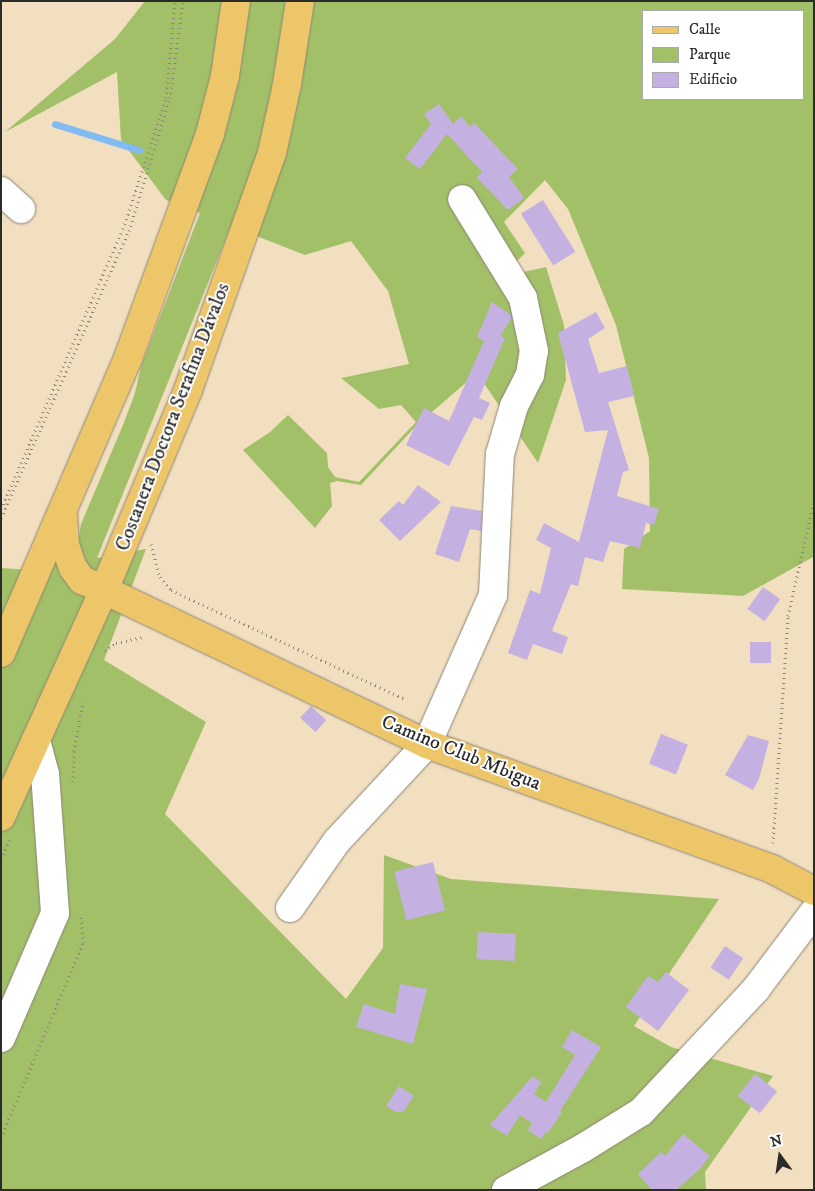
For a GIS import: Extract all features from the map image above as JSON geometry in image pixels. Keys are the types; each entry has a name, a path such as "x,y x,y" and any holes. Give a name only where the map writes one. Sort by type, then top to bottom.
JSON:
{"main road":[{"path":"1,652 63,513 128,358 210,134 224,76 236,1"},
{"name":"Costanera Doctora Serafina Dávalos","path":"1,817 104,590 188,390 272,153 287,84 300,1"},
{"name":"Camino Club Mbigua","path":"63,513 65,545 73,568 82,580 427,744 772,869"},
{"path":"772,869 814,891"}],"street":[{"path":"1,191 21,210"},
{"path":"290,908 337,840 427,744 493,595 500,454 514,406 530,374 534,351 522,298 462,200"},
{"path":"1,1038 55,913 45,774 36,740"},
{"path":"506,1190 583,1148 641,1112 756,988 814,912"}],"path":[{"path":"1,508 123,229 166,98 175,1"},
{"path":"1,518 129,231 170,98 183,1"},
{"path":"772,869 788,616 813,505"},
{"path":"147,550 153,535"},
{"path":"150,542 160,577 171,590 407,700"},
{"path":"103,652 107,644"},
{"path":"73,789 74,751 85,694"},
{"path":"1,1138 83,943 80,906"}],"green space":[{"path":"145,1 814,1 813,557 743,596 622,589 624,549 650,531 649,458 616,325 568,209 545,180 504,222 525,253 501,277 546,267 564,325 566,380 538,463 477,373 417,425 361,485 337,481 330,483 332,506 315,528 243,450 270,432 288,415 327,453 328,467 335,477 359,482 416,422 401,405 379,409 341,378 409,364 388,291 351,241 305,255 231,226 97,558 146,549 104,660 206,722 165,814 346,999 383,948 384,855 451,879 719,899 634,1026 671,1047 773,1076 705,1172 706,1190 1,1190 1,568 31,570 52,560 78,543 81,524 123,425 135,393 141,366 200,213 166,200 121,140 117,72 5,132 115,39"}],"building":[{"path":"439,104 453,124 461,116 470,127 474,123 518,169 509,177 524,198 508,210 477,178 482,172 447,134 420,169 405,158 431,124 424,114"},
{"path":"543,200 575,252 553,266 521,214"},
{"path":"492,302 511,315 511,319 500,336 505,338 479,398 490,403 482,420 474,417 449,466 406,445 424,408 449,421 484,341 477,337"},
{"path":"596,312 605,328 588,339 599,373 627,366 634,396 608,402 629,470 623,472 617,496 659,509 654,525 646,523 640,548 610,541 603,562 585,557 578,586 571,584 552,631 568,637 562,654 533,644 527,660 508,653 530,590 540,594 551,548 536,540 544,523 579,542 608,430 585,432 558,333"},
{"path":"418,485 441,502 400,541 379,520 399,501 403,505"},
{"path":"451,506 482,511 481,531 470,529 459,562 435,554"},
{"path":"763,587 780,599 765,621 748,609"},
{"path":"750,642 771,642 771,663 750,663"},
{"path":"311,706 326,720 315,732 300,718"},
{"path":"661,734 688,745 676,775 649,764"},
{"path":"748,735 769,741 759,779 753,790 725,775"},
{"path":"433,862 445,911 406,920 394,872"},
{"path":"478,932 516,934 515,961 477,959"},
{"path":"725,946 743,958 729,980 710,968"},
{"path":"666,972 689,990 658,1031 626,1007 648,976 658,982"},
{"path":"400,984 427,989 413,1044 356,1027 364,1004 395,1014"},
{"path":"572,1030 601,1047 548,1133 546,1132 541,1139 528,1130 532,1123 520,1115 507,1136 490,1125 533,1076 541,1082 534,1094 546,1102 575,1055 562,1047"},
{"path":"755,1074 777,1091 760,1113 738,1096"},
{"path":"399,1086 414,1096 403,1112 396,1112 386,1106"},
{"path":"683,1134 710,1156 700,1169 676,1190 652,1190 638,1174 661,1152 665,1156"}],"waterway":[{"path":"55,124 139,150"}]}
